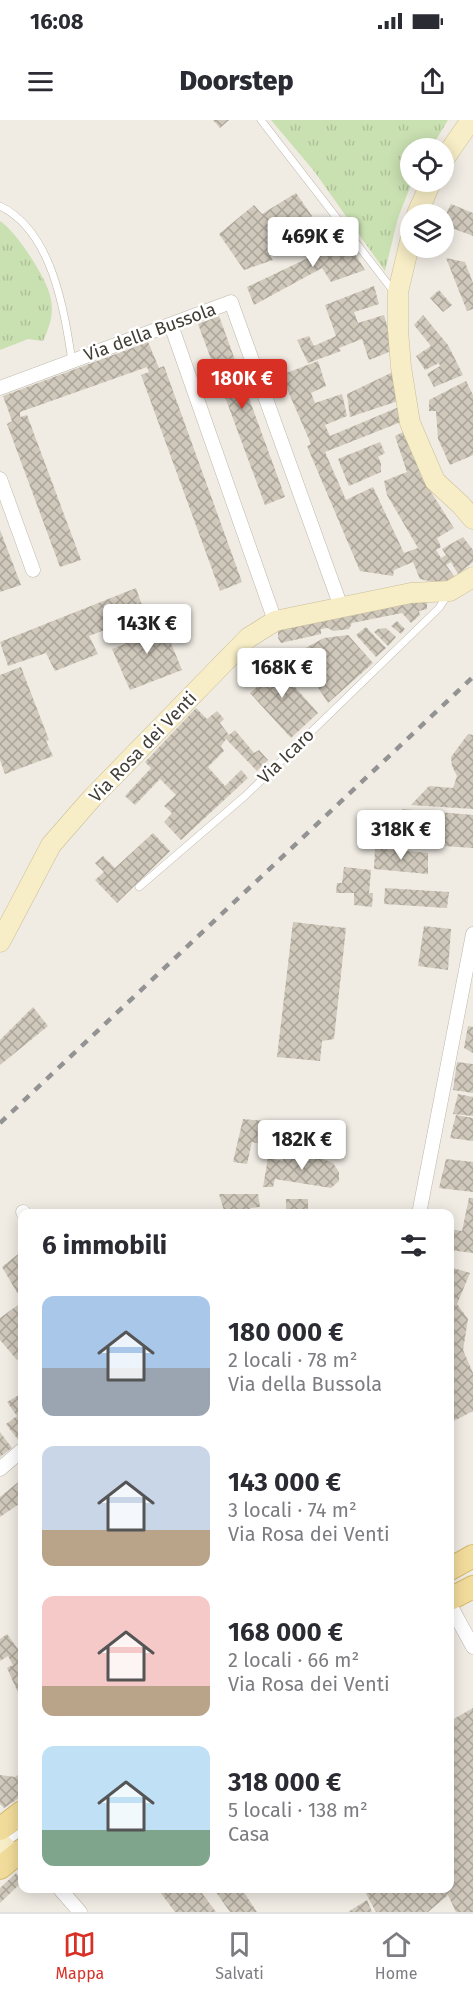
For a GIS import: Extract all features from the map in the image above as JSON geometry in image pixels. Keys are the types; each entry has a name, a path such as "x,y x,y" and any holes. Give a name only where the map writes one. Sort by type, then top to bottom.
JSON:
{"main road":[{"path":"454,1567 473,1556"},
{"path":"454,1597 473,1587"},
{"path":"8,1851 18,1823"}],"street":[{"path":"454,145 471,120"},
{"path":"406,258 398,292 401,367 410,423 435,482 473,519"},
{"name":"Via della Bussola","path":"0,388 231,302 341,607"},
{"path":"171,325 275,621"},
{"path":"0,478 33,570"},
{"name":"Via Rosa dei Venti","path":"0,942 51,846 92,798 248,638 275,621 411,593 450,591 473,577"},
{"path":"420,1209 473,934"},
{"path":"0,1469 18,1453"},
{"path":"454,1612 473,1647"},
{"path":"63,1893 80,1912"}],"lane":[{"path":"261,120 391,288 398,292"},
{"path":"0,206 15,213 36,242 52,271 65,314 72,361"},
{"name":"Via Icaro","path":"139,887 245,796 439,608 450,591"},
{"path":"8,1851 18,1837"}],"green space":[{"path":"271,120 448,120 437,138 400,138 400,192 408,192 403,204 400,204 400,213 385,271 314,171"},
{"path":"0,221 23,245 38,269 49,292 52,311 43,341 28,339 0,350"}],"building":[{"path":"213,120 229,120 220,128"},
{"path":"296,193 312,216 273,244 274,249 269,254 273,260 244,270 219,234 254,205 262,214"},
{"path":"454,205 473,213 473,236 454,229"},
{"path":"339,227 356,249 353,251 365,270 331,282 322,268 254,305 247,287 325,250 332,232"},
{"path":"446,258 465,262 473,283 473,309 467,311"},
{"path":"374,286 379,304 354,312 358,323 384,315 394,350 369,360 362,339 339,348 341,351 308,363 297,340 309,336 314,346 336,336 325,305"},
{"path":"439,290 452,305 443,312 430,298"},
{"path":"423,315 448,345 463,375 434,387 427,374 440,366 439,363 425,370 416,356 431,346 414,325"},
{"path":"219,316 285,497 265,505 198,324"},
{"path":"148,342 159,368 164,366 242,582 220,591 141,375 149,372 147,367 20,412 20,417 27,415 81,560 60,567 7,424 12,421 3,396"},
{"path":"318,361 326,386 311,393 315,403 342,394 347,416 325,425 330,436 399,407 401,422 325,452 346,500 373,487 404,553 418,548 387,495 384,481 407,472 395,436 405,431 422,478 454,528 437,538 441,547 436,550 441,558 446,555 442,549 463,537 473,550 473,562 458,574 451,562 446,565 455,577 443,584 420,579 413,562 394,570 393,576 360,571 307,446 311,444 281,375"},
{"path":"395,371 398,401 350,417 347,394"},
{"path":"466,381 473,395 473,455 450,465 438,439 436,411 429,411 429,400"},
{"path":"380,442 385,453 378,457 381,472 349,486 338,459"},
{"path":"0,530 21,585 0,592"},
{"path":"136,588 145,614 89,636 98,654 55,671 46,653 8,666 0,642"},
{"path":"427,596 427,609 419,611 420,615 411,623 402,613 352,623 349,629 333,631 328,628 321,629 321,634 281,643 278,638 278,632 284,625"},
{"path":"161,619 182,670 130,690 112,649 125,644 122,633"},
{"path":"397,621 405,629 401,634 391,626"},
{"path":"366,627 386,648 376,657 356,635"},
{"path":"386,628 396,637 388,646 374,632"},
{"path":"348,635 373,663 328,703 296,653 324,638"},
{"path":"263,651 318,713 291,738 250,693 265,680 257,672 264,665 257,658"},
{"path":"21,667 53,756 5,774 0,760 0,675"},
{"path":"196,708 207,719 217,711 224,719 220,723 229,735 235,730 254,753 259,750 268,760 257,771 226,739 221,746 224,751 208,767 225,786 241,770 248,778 181,840 164,822 172,813 164,806 176,795 160,779 135,805 125,796 151,768 145,762"},
{"path":"468,734 473,735 473,809 411,805 429,786 453,788 457,776 451,757"},
{"path":"403,809 473,815 473,848 373,841"},
{"path":"153,833 170,851 117,903 95,880 104,872 95,863 103,856 115,868"},
{"path":"375,848 428,853 428,874 374,869"},
{"path":"344,867 371,870 369,893 373,893 372,907 354,905 354,893 336,893 337,883 342,883"},
{"path":"385,888 449,892 447,908 384,904"},
{"path":"293,922 346,928 334,1039 322,1041 320,1061 277,1057"},
{"path":"424,926 451,929 448,970 418,966"},
{"path":"33,1007 48,1026 0,1065 0,1040"},
{"path":"468,1026 473,1027 473,1053 464,1048"},
{"path":"457,1062 473,1064 473,1093 453,1090"},
{"path":"458,1094 473,1097 473,1116 453,1114"},
{"path":"456,1115 473,1118 473,1141 450,1138"},
{"path":"243,1119 296,1124 295,1132 309,1135 305,1149 287,1149 252,1142 247,1164 233,1162"},
{"path":"285,1151 293,1153 292,1158 309,1161 310,1154 333,1163 339,1172 339,1181 331,1188 275,1179 273,1187 263,1187 268,1158 283,1161"},
{"path":"446,1159 473,1162 473,1192 439,1188"},
{"path":"219,1194 258,1194 260,1207 224,1209"},
{"path":"469,1198 473,1198 473,1253 454,1251 454,1230 462,1231"},
{"path":"286,1199 308,1199 308,1209 286,1209"},
{"path":"18,1254 18,1294 2,1267"},
{"path":"454,1268 470,1273 457,1304 468,1319 463,1350 473,1373 473,1411 454,1421"},
{"path":"18,1305 17,1360 0,1340 0,1318"},
{"path":"18,1395 18,1440 6,1424 17,1416 7,1402"},
{"path":"0,1432 12,1448 0,1457"},
{"path":"18,1482 18,1505 0,1517 0,1497"},
{"path":"7,1634 18,1649 18,1693 7,1668 13,1665 8,1656 0,1661 0,1639"},
{"path":"473,1708 473,1912 456,1912 448,1895 428,1912 376,1912 366,1893 454,1893 454,1719"},
{"path":"0,1775 15,1777 18,1775 18,1799 4,1808 0,1804"},
{"path":"16,1873 18,1875 18,1886 0,1903 0,1888"},
{"path":"161,1893 202,1893 216,1912 175,1912"},
{"path":"217,1893 244,1893 257,1912 230,1912"},
{"path":"367,1900 372,1912 348,1912"}],"railway":[{"path":"0,1123 473,677"}]}
